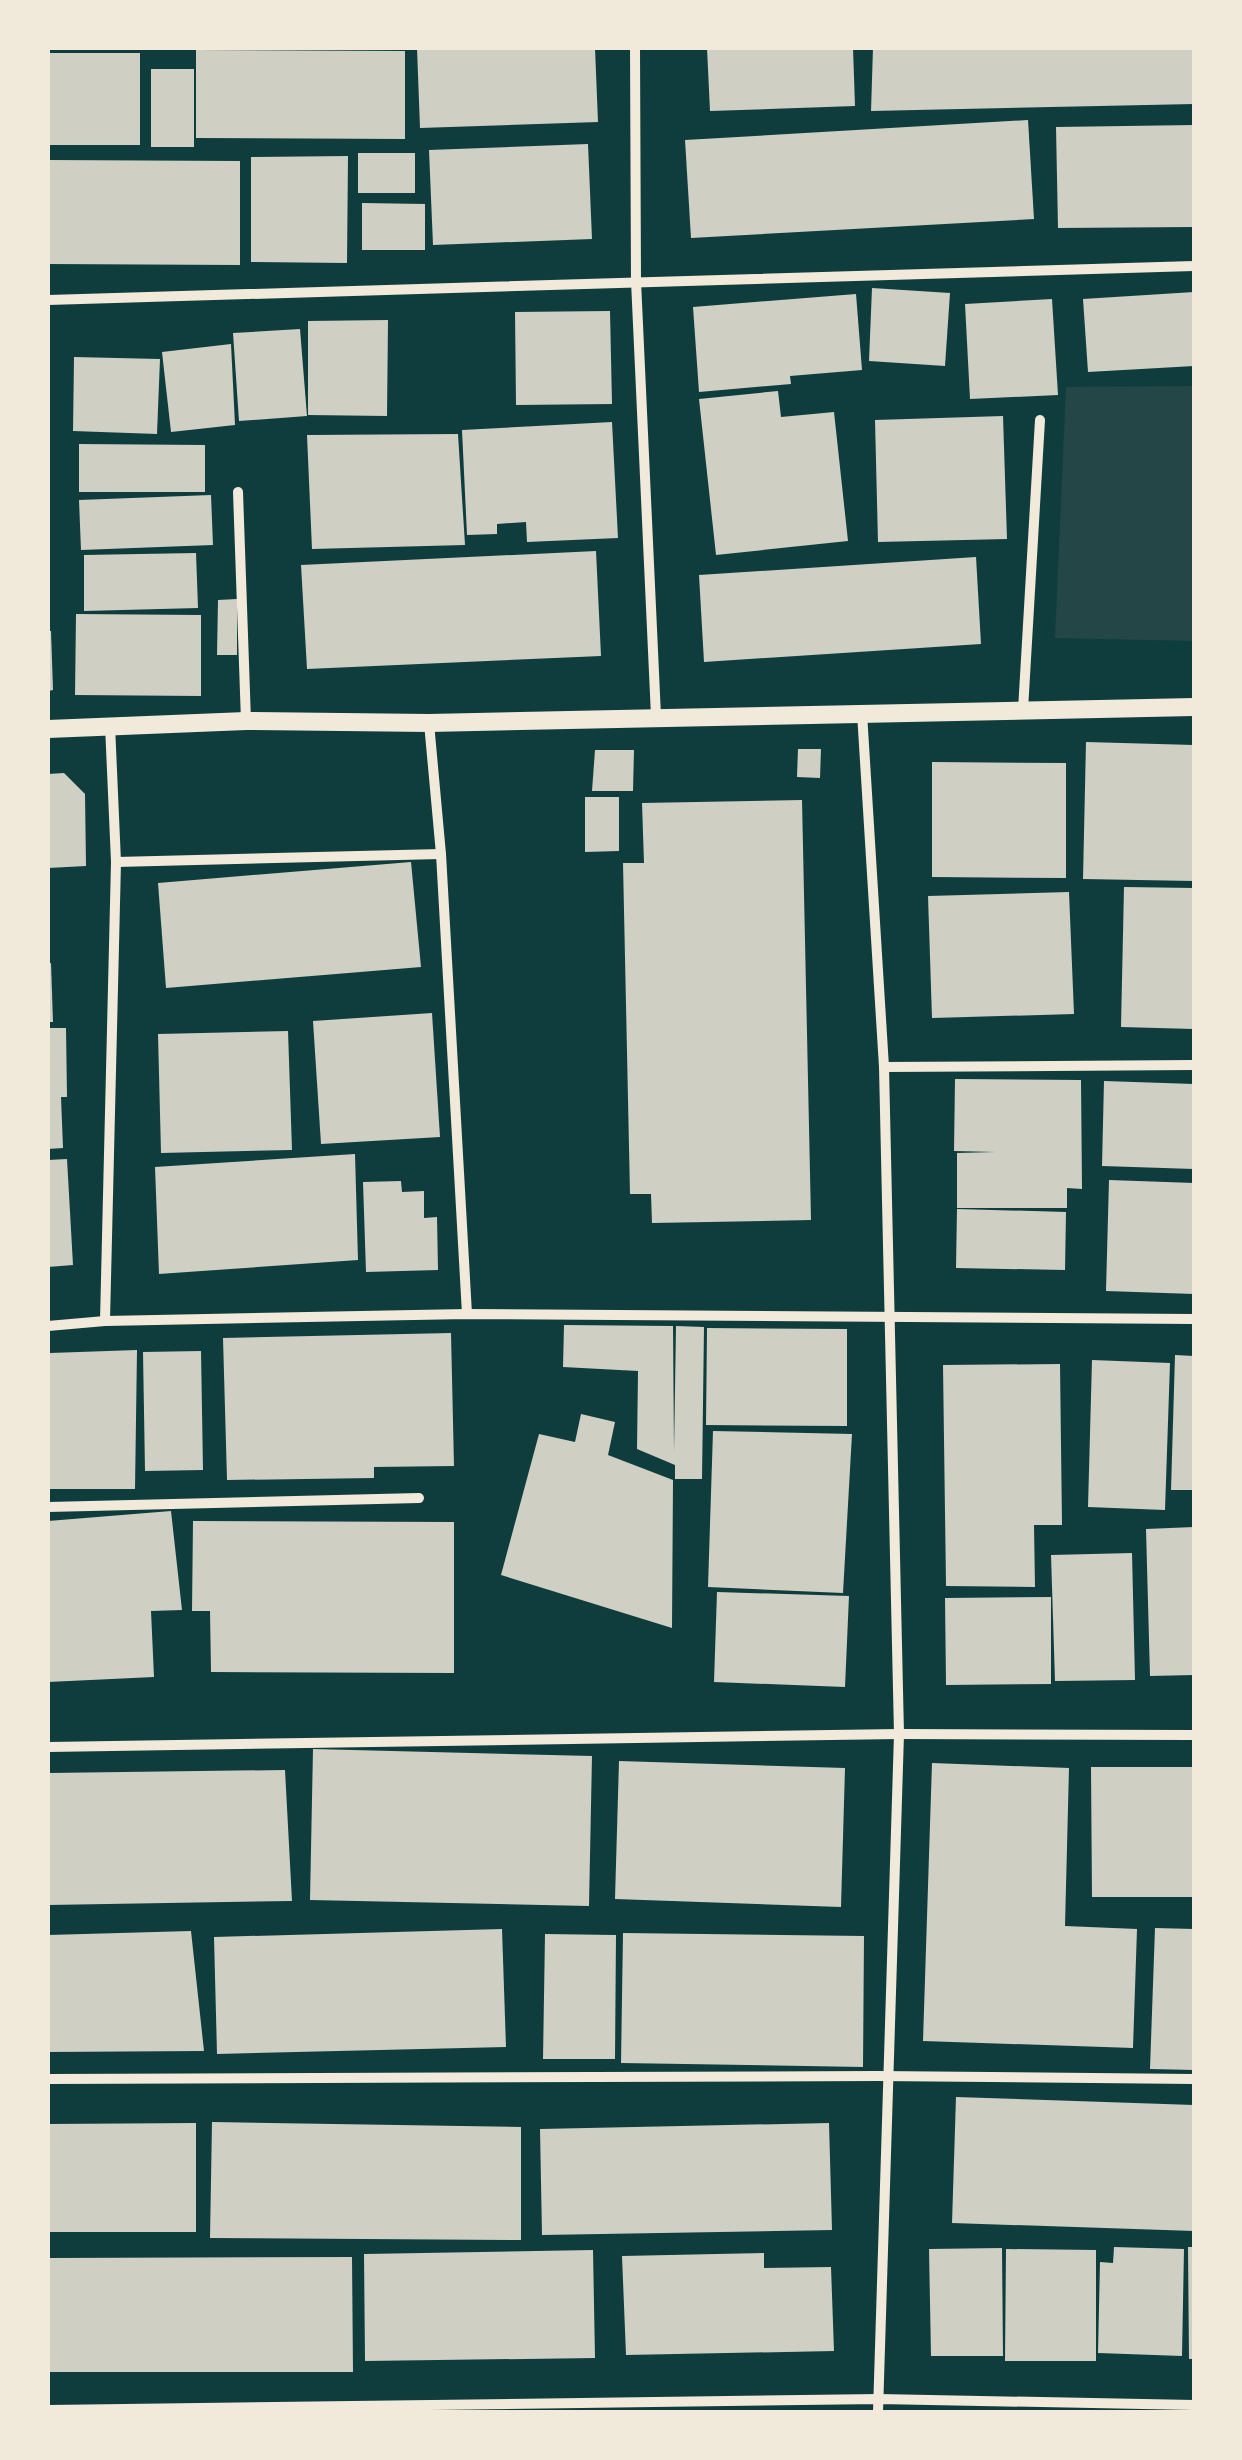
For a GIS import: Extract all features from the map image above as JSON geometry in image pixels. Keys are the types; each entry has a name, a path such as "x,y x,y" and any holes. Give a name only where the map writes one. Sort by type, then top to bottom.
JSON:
{"street":[{"path":"635,48 636,282 656,716"},
{"path":"48,300 1194,266"},
{"path":"1023,710 1040,420"},
{"path":"238,492 246,721"},
{"path":"48,728 246,721 429,724 1194,707"},
{"path":"862,713 884,1067 899,1734 878,2412"},
{"path":"429,724 441,854 467,1314"},
{"path":"106,1321 116,862 110,725"},
{"path":"116,862 441,854"},
{"path":"884,1067 1194,1065"},
{"path":"48,1326 106,1321 467,1314 1194,1318"},
{"path":"48,1506 419,1498"},
{"path":"48,1747 899,1734 1194,1735"},
{"path":"48,2079 1194,2079"},
{"path":"48,2410 878,2400 1194,2405"}],"shaded area":[{"path":"1194,386 1194,641 1055,638 1066,387"}],"building":[{"path":"417,48 595,48 598,122 420,128"},
{"path":"707,48 853,48 855,106 710,111"},
{"path":"873,48 1194,48 1194,104 871,111"},
{"path":"196,50 405,51 405,139 196,138"},
{"path":"48,53 140,53 140,145 48,145"},
{"path":"151,69 194,69 194,147 151,147"},
{"path":"1028,120 1034,219 691,238 685,140"},
{"path":"1194,125 1194,227 1058,228 1056,127"},
{"path":"588,144 592,239 433,245 429,150"},
{"path":"358,153 415,153 415,193 358,193"},
{"path":"348,156 347,263 251,262 251,157"},
{"path":"48,160 240,161 240,265 48,264"},
{"path":"362,203 425,204 425,250 362,250"},
{"path":"872,288 950,293 945,366 869,361"},
{"path":"1194,292 1194,366 1088,372 1083,299"},
{"path":"856,294 862,370 790,376 791,384 699,392 693,307"},
{"path":"1052,299 1058,395 970,399 965,304"},
{"path":"610,311 612,404 516,405 515,312"},
{"path":"388,320 387,416 308,415 308,321"},
{"path":"300,329 307,416 239,421 233,333"},
{"path":"231,344 235,425 171,432 162,352"},
{"path":"74,357 160,359 157,434 73,431"},
{"path":"778,391 781,417 834,412 848,541 716,555 699,399"},
{"path":"1003,416 1007,539 878,542 875,420"},
{"path":"612,422 618,538 527,542 526,522 497,524 497,534 467,535 462,430"},
{"path":"458,434 465,545 312,549 307,435"},
{"path":"79,444 205,445 205,492 79,492"},
{"path":"211,495 213,545 81,550 79,500"},
{"path":"596,551 601,656 307,669 301,565"},
{"path":"196,553 198,608 84,611 84,555"},
{"path":"976,557 981,644 704,662 699,575"},
{"path":"237,599 237,655 217,655 218,600"},
{"path":"76,614 201,615 201,696 75,695"},
{"path":"48,631 53,690 48,691"},
{"path":"1086,742 1194,745 1194,881 1083,879"},
{"path":"798,749 821,749 820,778 797,777"},
{"path":"595,750 634,750 633,791 592,791"},
{"path":"932,762 1066,763 1066,878 932,877"},
{"path":"64,773 85,794 86,866 48,868 48,774"},
{"path":"585,797 619,797 619,851 585,852"},
{"path":"802,800 811,1220 652,1223 651,1194 630,1194 623,863 644,863 642,803"},
{"path":"411,862 421,967 166,988 158,883"},
{"path":"1124,887 1194,888 1194,1029 1121,1027"},
{"path":"1069,892 1074,1014 932,1018 928,896"},
{"path":"51,963 53,1022 48,1022 48,964"},
{"path":"432,1013 440,1137 321,1144 313,1021"},
{"path":"48,1028 66,1028 67,1097 61,1097 63,1148 48,1149"},
{"path":"288,1031 292,1150 161,1153 158,1034"},
{"path":"955,1079 1081,1080 1082,1189 1067,1188 1067,1208 957,1208 957,1153 995,1152 954,1151"},
{"path":"1104,1081 1194,1084 1194,1169 1102,1166"},
{"path":"355,1154 358,1260 159,1274 155,1167"},
{"path":"67,1159 73,1265 48,1267 48,1160"},
{"path":"1109,1180 1194,1183 1194,1294 1106,1291"},
{"path":"401,1181 402,1192 424,1191 424,1218 437,1217 438,1270 366,1272 363,1182"},
{"path":"957,1209 1066,1212 1065,1270 956,1268"},
{"path":"564,1325 673,1326 674,1452 676,1326 704,1327 702,1479 675,1479 675,1465 637,1449 638,1371 563,1367"},
{"path":"707,1328 847,1329 847,1426 706,1425"},
{"path":"451,1333 454,1466 374,1467 374,1478 227,1480 223,1338"},
{"path":"137,1350 135,1489 48,1489 50,1353"},
{"path":"201,1351 203,1470 145,1471 143,1352"},
{"path":"1175,1355 1194,1356 1194,1490 1171,1490"},
{"path":"1092,1360 1170,1363 1165,1510 1088,1507"},
{"path":"1060,1364 1062,1525 1034,1525 1035,1587 946,1586 943,1365"},
{"path":"581,1414 615,1422 608,1455 673,1480 672,1628 501,1575 539,1434 575,1442"},
{"path":"713,1431 852,1434 843,1593 708,1587"},
{"path":"171,1511 182,1610 151,1611 154,1677 48,1682 48,1521"},
{"path":"193,1521 454,1522 454,1673 211,1672 210,1611 192,1611"},
{"path":"1194,1527 1194,1675 1150,1676 1146,1529"},
{"path":"1132,1553 1135,1680 1055,1681 1051,1555"},
{"path":"717,1592 849,1596 845,1687 714,1682"},
{"path":"1051,1597 1051,1684 946,1685 945,1598"},
{"path":"313,1749 592,1756 589,1906 310,1900"},
{"path":"619,1761 845,1768 841,1907 615,1899"},
{"path":"932,1763 1069,1768 1065,1926 1137,1929 1133,2048 923,2041"},
{"path":"1091,1767 1194,1767 1194,1897 1092,1897"},
{"path":"285,1770 292,1901 48,1905 48,1773"},
{"path":"1155,1928 1194,1929 1194,2070 1150,2069"},
{"path":"502,1929 506,2047 217,2054 214,1937"},
{"path":"191,1931 204,2051 48,2052 48,1935"},
{"path":"623,1933 864,1936 863,2067 621,2063"},
{"path":"545,1934 616,1935 615,2059 543,2059"},
{"path":"956,2097 1194,2105 1194,2231 952,2223"},
{"path":"212,2122 521,2127 521,2240 210,2238"},
{"path":"196,2123 196,2232 48,2232 48,2124"},
{"path":"829,2123 832,2230 542,2235 540,2129"},
{"path":"1114,2247 1184,2249 1182,2356 1098,2353 1100,2262 1113,2263"},
{"path":"1188,2247 1194,2247 1194,2359 1189,2359"},
{"path":"1002,2248 1003,2356 931,2356 929,2249"},
{"path":"1006,2249 1096,2250 1096,2361 1005,2361"},
{"path":"593,2250 595,2358 365,2361 364,2254"},
{"path":"764,2253 764,2268 831,2267 834,2351 626,2355 622,2256"},
{"path":"352,2257 353,2372 48,2372 48,2258"}]}
